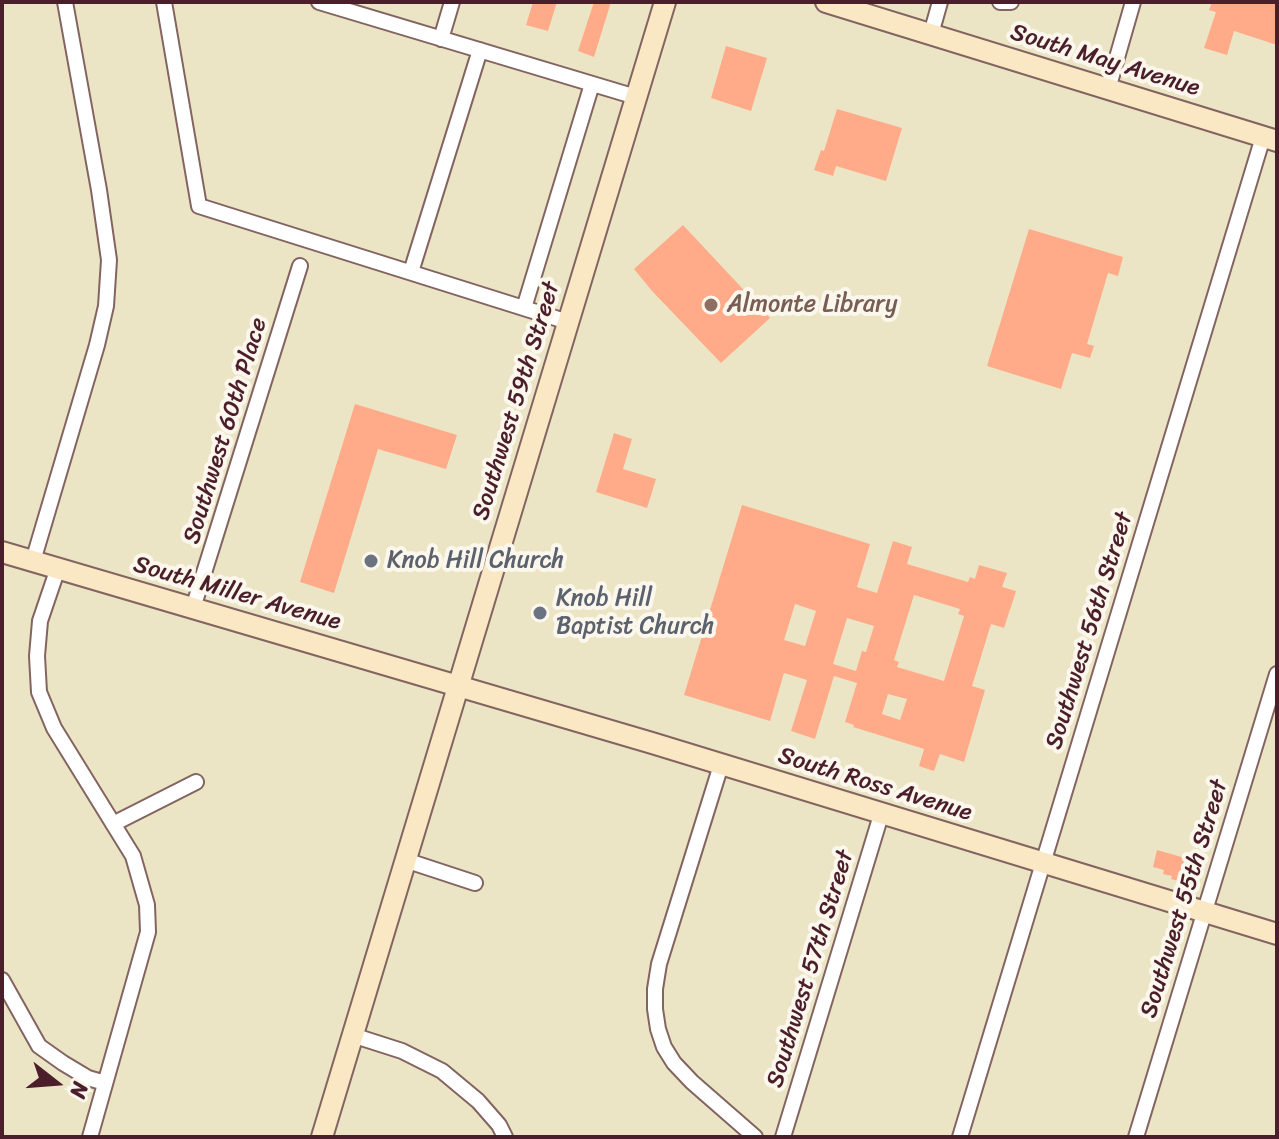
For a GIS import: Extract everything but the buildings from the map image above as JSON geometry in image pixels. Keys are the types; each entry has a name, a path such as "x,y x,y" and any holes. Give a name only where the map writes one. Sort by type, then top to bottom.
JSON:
{"main road":[{"name":"Southwest 59th Street","path":"322,1137 665,2"},
{"name":"South May Avenue","path":"826,2 1270,139"},
{"name":"South Miller Avenue","path":"2,552 458,686"},
{"name":"South Ross Avenue","path":"458,686 1277,934"}],"street":[{"path":"33,561 97,345 106,306 109,260 65,2"},
{"path":"164,2 199,206 568,322"},
{"path":"319,2 636,97"},
{"path":"441,39 452,2"},
{"path":"931,34 940,2"},
{"path":"1000,2 1011,2"},
{"path":"1108,89 1133,2"},
{"path":"411,272 480,50"},
{"path":"524,308 592,84"},
{"name":"Southwest 56th Street","path":"960,1137 1270,139"},
{"name":"Southwest 60th Place","path":"193,608 300,266"},
{"path":"58,568 40,621 37,656 39,692 54,728 133,856 147,905 148,932 90,1137"},
{"name":"Southwest 55th Street","path":"1136,1137 1277,674"},
{"path":"721,765 659,964 655,1009 664,1047 674,1063 755,1137"},
{"path":"113,824 196,782"},
{"name":"Southwest 57th Street","path":"783,1137 881,815"},
{"path":"405,860 475,883"},
{"path":"2,980 39,1046 88,1078 105,1083"},
{"path":"352,1035 402,1051 442,1071 467,1090 490,1114 505,1137"}],"place":[{"name":"Almonte Library","path":"711,305"},
{"name":"Knob Hill Church","path":"371,561"},
{"name":"Knob Hill Baptist Church","path":"540,613"}]}
